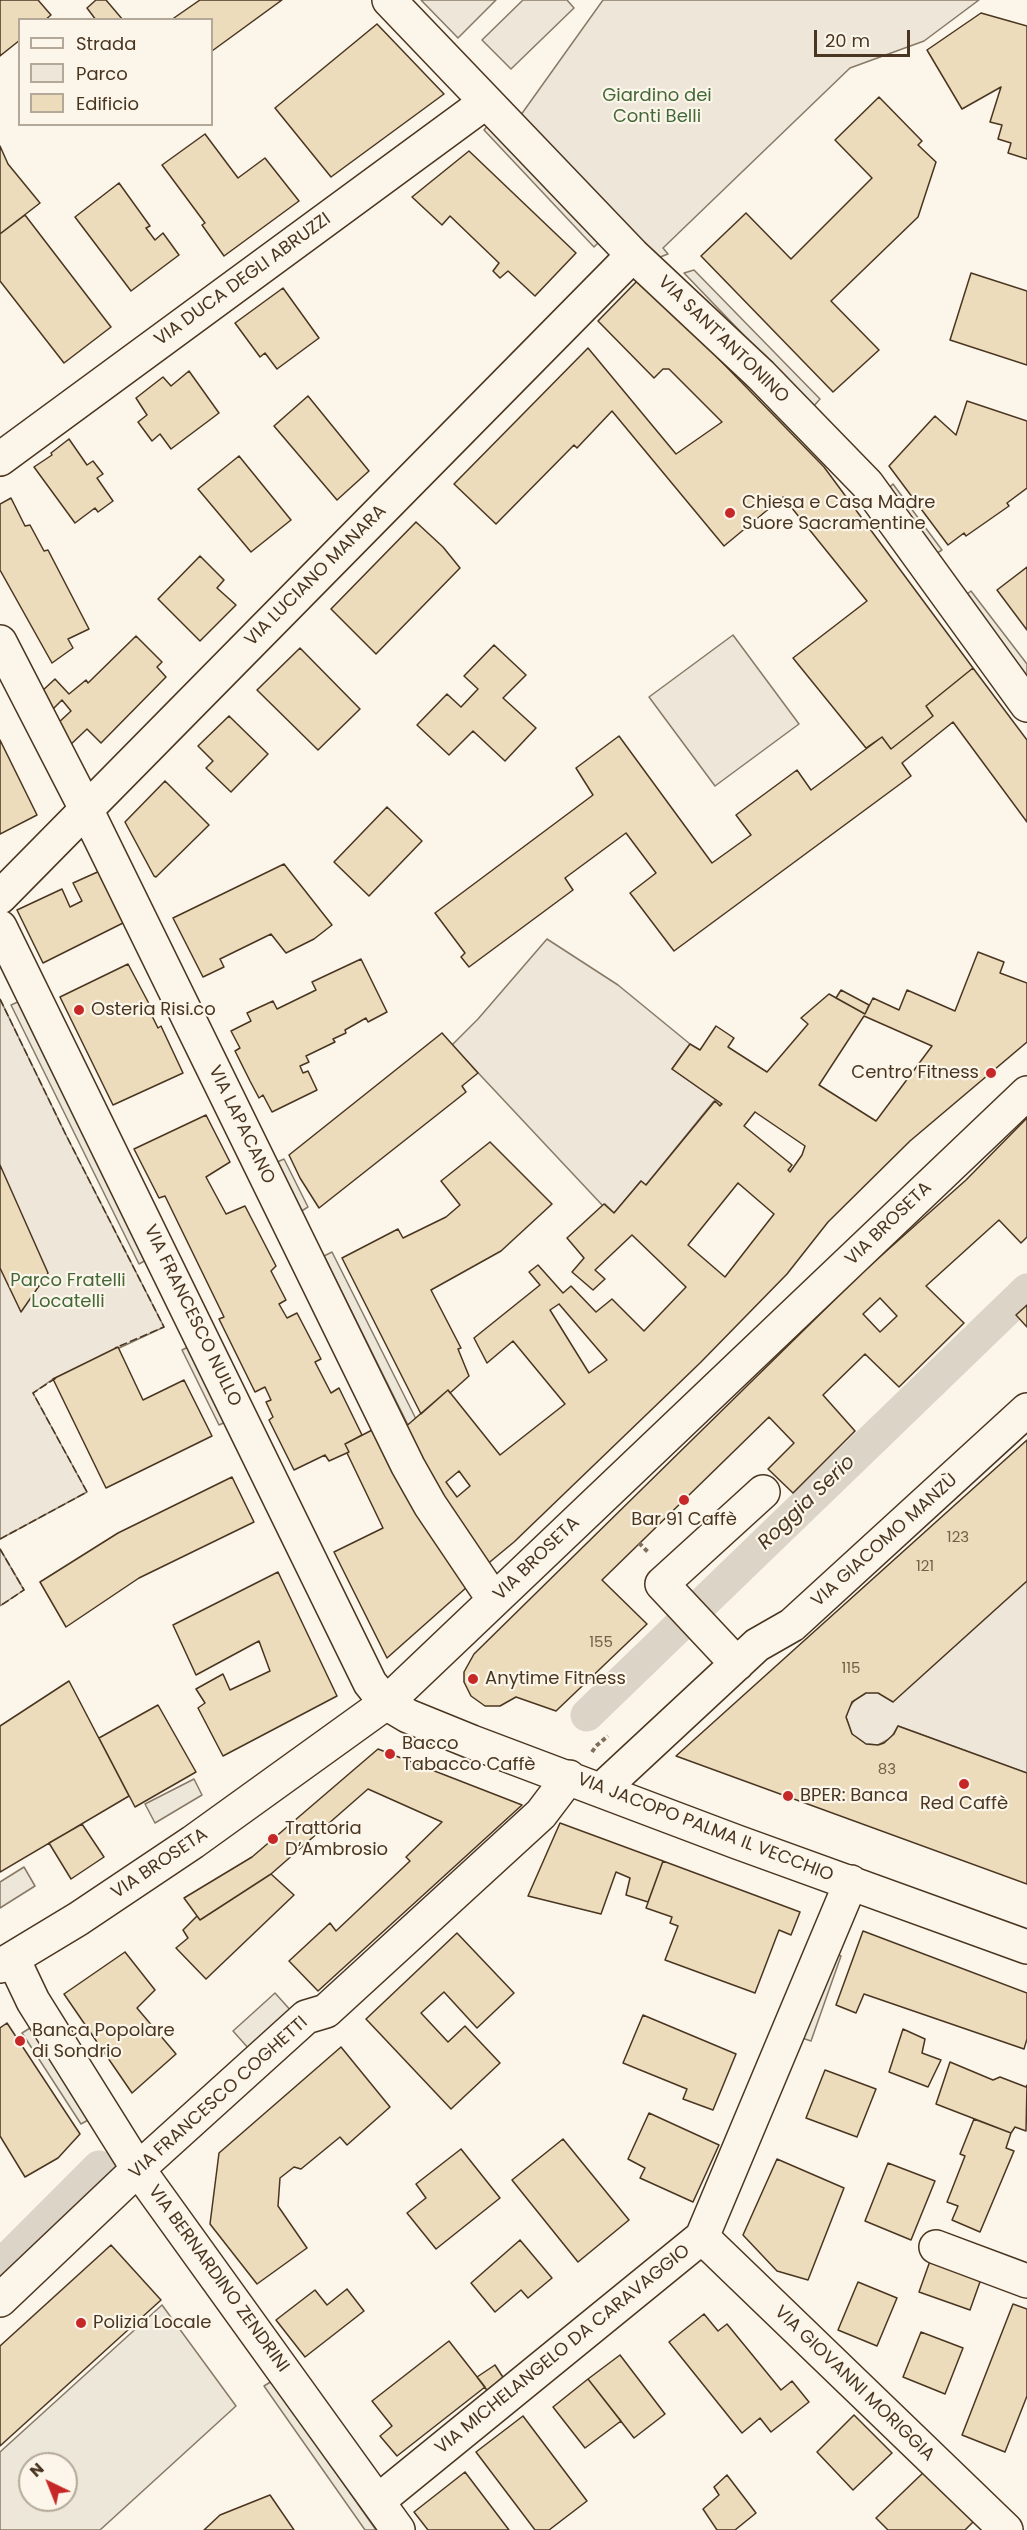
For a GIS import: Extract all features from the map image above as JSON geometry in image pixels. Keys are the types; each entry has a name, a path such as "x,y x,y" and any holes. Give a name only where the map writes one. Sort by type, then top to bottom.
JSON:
{"street":[{"name":"VIA SANT'ANTONINO","path":"388,0 633,255 761,375 867,484 1027,705"},
{"name":"VIA DUCA DEGLI ABRUZZI","path":"0,459 486,102"},
{"name":"VIA LUCIANO MANARA","path":"0,897 633,255"},
{"name":"VIA LAPACANO","path":"0,642 86,809 408,1466 430,1505 494,1600"},
{"name":"VIA FRANCESCO NULLO","path":"0,927 370,1683 386,1703"},
{"name":"VIA BROSETA","path":"6,1962 194,1842 386,1703 1027,1093"},
{"name":"VIA GIACOMO MANZÙ","path":"602,1790 758,1645 792,1625 1027,1410"},
{"path":"737,1664 662,1584 763,1492"},
{"name":"VIA JACOPO PALMA IL VECCHIO","path":"386,1703 408,1716 462,1738 1027,1947"},
{"name":"VIA FRANCESCO COGHETTI","path":"0,2300 138,2169 306,2017 326,2011 541,1814 569,1777"},
{"name":"VIA MICHELANGELO DA CARAVAGGIO","path":"378,2500 702,2237 851,1882"},
{"name":"VIA BERNARDINO ZENDRINI","path":"6,1962 138,2169 398,2530"},
{"name":"VIA GIOVANNI MORIGGIA","path":"702,2237 1006,2530"},
{"path":"936,2247 1027,2281"}],"green space":[{"path":"421,0 496,0 458,38"},
{"path":"523,0 567,0 574,8 511,69 482,40"},
{"name":"Giardino dei Conti Belli","path":"603,0 979,0 924,41 850,68 663,248 668,254 655,259 518,119"},
{"path":"733,635 799,724 715,786 649,697"},
{"path":"547,939 618,985 690,1044 672,1069 722,1104 720,1106 714,1101 646,1185 641,1181 614,1213 605,1204 603,1206 452,1045 478,1019"},
{"name":"Parco Fratelli Locatelli","path":"0,999 164,1327 53,1379 33,1393 87,1492 0,1539"},
{"path":"0,1549 24,1590 0,1606"},
{"path":"1027,1581 1027,1773 898,1726 891,1738 878,1745 866,1744 852,1734 846,1717 848,1709 856,1698"}],"shaded area":[{"path":"491,122 602,239 594,247 484,130"},
{"path":"694,270 820,399 813,407 684,273"},
{"path":"893,484 942,550 934,555 886,491"},
{"path":"971,591 1027,664 1027,683 963,597"},
{"path":"20,1001 148,1259 139,1264 11,1005"},
{"path":"284,1159 308,1207 300,1212 275,1163"},
{"path":"332,1252 416,1419 408,1425 324,1256"},
{"path":"190,1346 228,1421 219,1425 182,1350"},
{"path":"194,1779 202,1795 155,1823 145,1804"},
{"path":"24,1867 35,1886 0,1908 0,1882"},
{"path":"831,1952 841,1956 811,2041 802,2038"},
{"path":"275,1993 293,2013 250,2050 233,2031"},
{"path":"30,2028 90,2119 81,2124 22,2033"},
{"path":"162,2305 236,2406 100,2530 0,2530 0,2452"},
{"path":"272,2381 376,2530 365,2530 264,2386"}],"building":[{"path":"0,0 38,0 51,15 47,18 18,18 18,42 0,56"},
{"path":"96,0 106,0 121,18 94,18 87,8"},
{"path":"200,0 282,0 213,50 213,18 174,18"},
{"path":"981,13 1027,26 1027,159 1008,153 1011,143 998,139 1002,125 990,122 1001,87 962,109 927,50"},
{"path":"377,24 444,94 331,177 275,108"},
{"path":"879,97 922,141 918,145 936,162 918,217 831,301 879,350 833,392 701,256 746,213 791,259 872,178 835,140"},
{"path":"205,134 238,178 265,158 299,201 224,256 202,225 205,223 162,165"},
{"path":"0,146 8,164 40,203 0,234"},
{"path":"469,151 576,253 535,296 508,271 500,278 493,271 499,263 450,216 442,225 412,197"},
{"path":"119,183 150,226 146,228 155,240 163,233 179,255 131,291 75,217"},
{"path":"25,215 111,327 64,363 0,281 0,234"},
{"path":"971,273 1027,291 1027,365 950,340"},
{"name":"Chiesa e Casa Madre Suore Sacramentine","path":"640,278 824,467 973,668 926,706 933,716 891,749 882,737 866,748 793,658 867,601 783,497 724,546 612,411 577,448 574,445 496,524 454,484 588,348 676,454 722,422 669,369 663,369 654,378 598,321"},
{"path":"283,288 319,338 277,369 265,353 260,357 235,323"},
{"path":"189,371 219,413 171,449 160,434 152,441 138,422 147,415 136,398 163,377 171,386"},
{"path":"308,396 369,471 337,500 274,426"},
{"path":"967,401 1027,421 1027,488 1007,503 1009,506 966,536 964,533 948,545 889,466 935,416 956,435"},
{"path":"69,439 87,465 93,461 103,474 97,478 113,501 98,512 95,508 75,523 34,467 52,455 51,453"},
{"path":"239,456 291,520 251,552 198,489"},
{"path":"11,498 25,526 30,525 44,551 48,550 89,629 68,639 73,648 52,663 0,570 0,504"},
{"path":"416,522 443,547 460,568 376,654 331,609"},
{"path":"200,556 224,580 217,588 236,605 200,641 158,599"},
{"path":"1027,567 1027,630 997,590"},
{"path":"136,636 162,662 157,667 166,677 101,743 87,729 68,747 56,725 71,711 62,700 50,712 41,692 55,679 69,694 86,680 88,683"},
{"path":"494,645 526,675 503,698 536,728 505,761 473,731 449,755 417,725 447,694 461,707 478,689 464,676"},
{"path":"300,648 360,709 318,750 257,690"},
{"path":"973,668 1027,740 1027,822 953,722 902,763 911,776 674,951 630,893 656,873 626,833 565,878 573,890 469,967 461,957 465,953 435,913 593,795 576,768 619,736 712,863 751,835 736,815 797,770 811,790 882,737 891,749 933,716 926,706"},
{"path":"229,716 268,754 231,792 206,768 213,761 198,746"},
{"path":"0,740 37,815 0,834"},
{"path":"165,781 209,825 156,877 125,822"},
{"path":"387,807 422,841 369,896 334,862"},
{"path":"284,864 332,925 314,939 286,953 271,934 220,959 224,967 203,977 173,918"},
{"path":"102,870 127,921 43,963 17,910 62,889 70,907 82,901 73,883"},
{"path":"978,952 1004,962 1000,973 1027,983 1027,1042 910,1141 828,1222 787,1274 700,1363 514,1542 485,1566 403,1429 448,1390 500,1455 565,1404 513,1341 487,1363 474,1338 540,1285 529,1272 538,1265 563,1293 571,1286 596,1312 612,1299 644,1331 686,1287 632,1235 595,1270 605,1279 593,1290 572,1272 584,1258 567,1238 604,1204 614,1213 641,1181 646,1185 715,1101 720,1106 722,1104 672,1069 690,1044 700,1050 716,1026 734,1038 728,1047 767,1072 808,1024 801,1018 829,994 865,1014 873,998 899,1010 907,990 955,1011","holes":["864,1016 932,1046 876,1121 819,1085","755,1112 805,1146 802,1155 790,1172 788,1170 792,1165 744,1126","738,1183 774,1214 725,1277 688,1245","559,1304 607,1360 589,1373 550,1310","459,1471 470,1486 457,1497 446,1482"]},
{"path":"361,959 387,1012 368,1022 366,1018 345,1030 346,1033 333,1039 335,1042 306,1056 309,1062 300,1066 303,1073 308,1071 317,1090 272,1112 263,1095 259,1098 250,1081 235,1051 240,1048 231,1031 251,1021 247,1013 273,1001 277,1009 316,990 312,982"},
{"path":"128,964 155,1015 152,1016 158,1028 161,1026 183,1073 113,1105 60,997"},
{"path":"841,990 869,1005 865,1014 836,998"},
{"path":"442,1033 478,1073 462,1086 466,1092 319,1208 289,1155"},
{"path":"206,1115 230,1162 206,1177 226,1214 245,1206 276,1266 271,1271 286,1300 279,1304 287,1318 297,1313 321,1359 315,1362 331,1393 339,1388 362,1435 345,1444 349,1452 329,1461 325,1455 294,1470 269,1420 273,1417 266,1402 271,1400 265,1387 255,1392 219,1319 224,1317 165,1196 159,1198 134,1149"},
{"path":"1027,1118 1027,1237 1021,1243 999,1220 926,1286 964,1323 899,1387 865,1354 823,1395 855,1431 793,1493 768,1469 794,1443 769,1417 602,1580 647,1624 556,1711 516,1697 500,1706 485,1706 471,1696 464,1682 464,1672 474,1654 864,1271 966,1180","holes":["880,1298 897,1316 880,1332 863,1314"]},
{"path":"490,1142 552,1204 501,1251 431,1290 461,1348 458,1349 469,1376 450,1393 448,1390 421,1414 342,1258 398,1229 403,1238 446,1217 460,1205 441,1181"},
{"path":"0,1165 48,1273 21,1312 0,1268"},
{"path":"1027,1305 1027,1327 1016,1315"},
{"path":"118,1347 143,1400 184,1380 212,1436 106,1488 53,1379"},
{"path":"376,1428 467,1587 387,1658 334,1552 383,1528 347,1453 349,1452 345,1444"},
{"path":"1027,1440 1027,1581 893,1702 878,1693 866,1693 852,1702 846,1717 852,1734 866,1744 884,1743 894,1734 898,1726 1027,1773 1027,1884 676,1756"},
{"path":"232,1477 254,1522 139,1578 66,1627 40,1582 118,1533"},
{"path":"278,1572 337,1696 223,1756 198,1708 205,1703 196,1689 223,1674 230,1690 270,1671 259,1641 196,1675 173,1625"},
{"path":"69,1681 129,1796 0,1872 0,1726"},
{"path":"158,1705 196,1772 135,1807 99,1738"},
{"path":"378,1749 522,1805 318,1991 289,1961 330,1923 336,1931 410,1861 406,1857 442,1822 368,1789 271,1874 200,1920 184,1898 252,1857"},
{"path":"560,1823 663,1861 648,1902 626,1895 630,1878 616,1872 601,1914 528,1896"},
{"path":"82,1824 104,1857 71,1879 49,1843"},
{"path":"663,1861 800,1912 791,1935 779,1930 755,1993 665,1960 678,1926 670,1923 672,1917 646,1908"},
{"path":"271,1874 294,1895 206,1979 176,1948 188,1938 183,1930 197,1916 200,1920"},
{"path":"863,1931 1027,1993 1027,2039 1024,2049 864,1994 856,2013 836,2005"},
{"path":"457,1933 514,1993 477,2028 444,1992 421,2013 448,2042 465,2026 500,2063 451,2109 366,2019"},
{"path":"125,1952 155,1990 137,2008 176,2054 132,2093 64,1994"},
{"path":"643,2015 736,2054 713,2110 683,2099 687,2089 623,2063"},
{"path":"7,2023 80,2134 58,2158 25,2177 0,2136 0,2028"},
{"path":"903,2029 925,2039 922,2053 941,2060 928,2087 889,2072"},
{"path":"341,2047 390,2107 347,2145 340,2137 301,2169 294,2167 280,2178 278,2206 307,2248 257,2284 210,2224 219,2153"},
{"path":"950,2062 993,2080 1000,2077 1026,2087 1027,2085 1026,2131 1015,2127 1011,2133 936,2104"},
{"path":"825,2070 876,2089 857,2137 806,2118"},
{"path":"649,2113 719,2145 693,2202 640,2178 645,2168 628,2159"},
{"path":"974,2119 1011,2133 1006,2148 1014,2151 980,2232 952,2220 958,2206 947,2202 965,2156 960,2154"},
{"path":"563,2139 629,2220 578,2262 512,2180"},
{"path":"461,2149 500,2198 436,2249 407,2213 426,2198 416,2184"},
{"path":"777,2159 844,2188 808,2280 777,2271 743,2235"},
{"path":"888,2163 935,2181 911,2240 865,2221"},
{"path":"520,2240 552,2278 528,2298 521,2290 495,2312 471,2283"},
{"name":"Polizia Locale","path":"111,2245 161,2300 0,2446 0,2346"},
{"path":"930,2261 981,2279 970,2310 919,2292"},
{"path":"858,2282 897,2298 877,2346 838,2330"},
{"path":"347,2289 364,2311 305,2357 276,2320 315,2290 327,2305"},
{"path":"1013,2304 1027,2309 1027,2396 1005,2452 962,2435"},
{"path":"704,2314 718,2331 727,2324 781,2390 792,2381 809,2402 771,2432 760,2418 742,2433 669,2342"},
{"path":"921,2332 963,2348 945,2394 903,2377"},
{"path":"449,2341 485,2387 397,2456 380,2436 392,2426 372,2401"},
{"path":"620,2355 665,2414 634,2438 588,2379"},
{"path":"495,2365 508,2385 492,2397 477,2377"},
{"path":"588,2379 621,2421 585,2448 553,2407"},
{"path":"854,2415 892,2453 853,2490 817,2452"},
{"path":"523,2416 587,2501 549,2530 535,2530 476,2452"},
{"path":"925,2471 974,2521 965,2530 888,2530 876,2518"},
{"path":"465,2472 509,2530 428,2530 414,2512"},
{"path":"727,2475 756,2513 735,2530 717,2530 703,2509 719,2495 714,2487"},
{"path":"270,2495 294,2530 204,2530 220,2515"}],"waterway":[{"name":"Roggia Serio","path":"587,1715 1027,1290"},
{"path":"0,2266 99,2167"}],"fence":[{"path":"0,999 164,1327 115,1348"},
{"path":"0,1539 87,1492 33,1393 56,1378"},
{"path":"0,1549 24,1590 0,1606"}],"place":[{"name":"Chiesa e Casa Madre Suore Sacramentine","path":"730,513"},
{"name":"Osteria Risi.co","path":"79,1010"},
{"name":"Centro Fitness","path":"991,1073"},
{"name":"Bar 91 Caffè","path":"684,1500"},
{"name":"Anytime Fitness","path":"473,1679"},
{"name":"Bacco Tabacco Caffè","path":"390,1754"},
{"name":"Red Caffè","path":"964,1784"},
{"name":"BPER: Banca","path":"788,1796"},
{"name":"Trattoria D’Ambrosio","path":"273,1839"},
{"name":"Banca Popolare di Sondrio","path":"20,2041"},
{"name":"Polizia Locale","path":"81,2323"}]}
